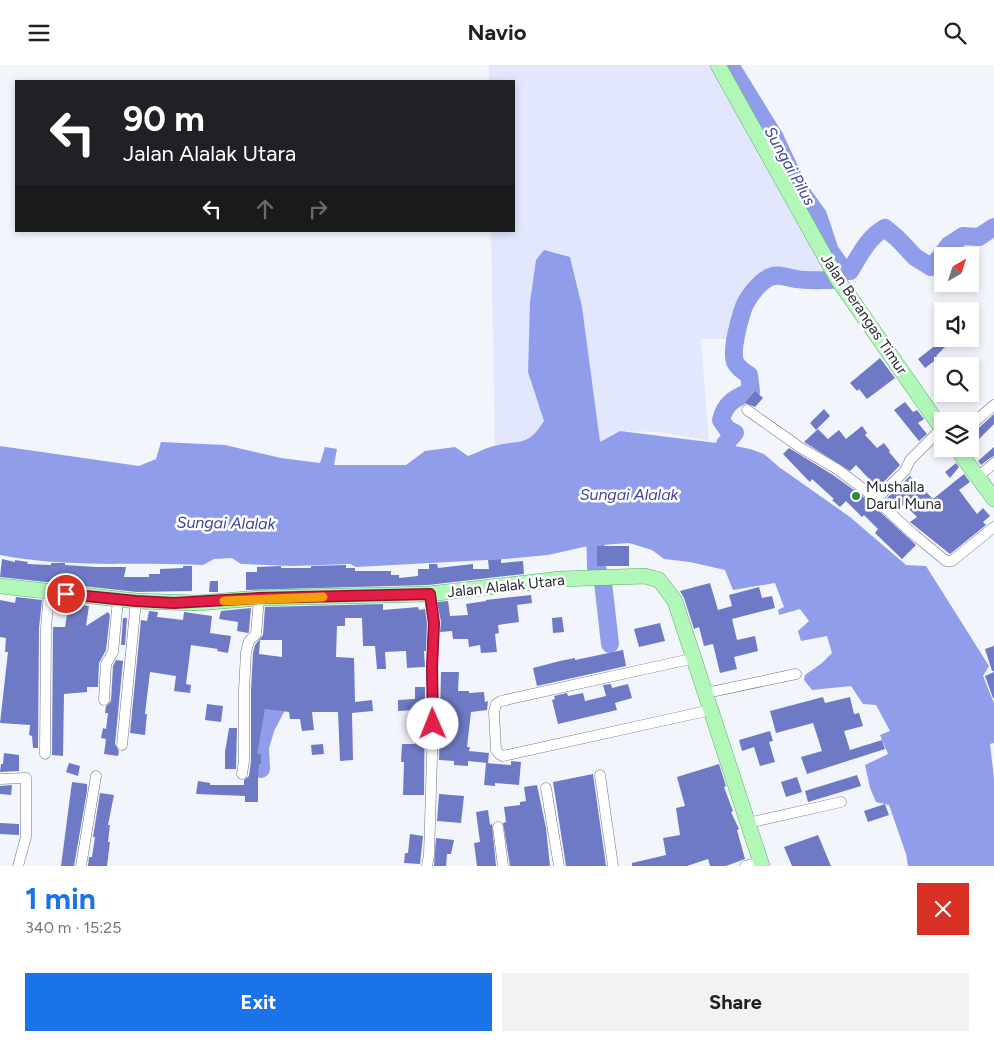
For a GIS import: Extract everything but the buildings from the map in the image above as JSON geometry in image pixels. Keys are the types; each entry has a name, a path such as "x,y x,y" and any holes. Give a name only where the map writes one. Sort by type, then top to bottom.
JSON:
{"main road":[{"name":"Jalan Berangas Timur","path":"718,65 829,266 851,301 934,417"},
{"path":"964,457 994,499"},
{"name":"Jalan Alalak Utara","path":"0,586 118,600 198,603 259,598 430,594 560,579 645,576 660,579 676,601 761,864"}],"street":[{"path":"979,418 994,405"},
{"path":"747,410 801,448 837,469 876,499 919,539 949,562 994,527"},
{"path":"876,499 905,471 910,460 934,436"},
{"path":"978,477 994,463"},
{"path":"45,753 46,628 49,593"},
{"path":"427,866 430,845 434,623 430,594"},
{"path":"242,774 244,761 246,652 248,641 256,634 259,598"},
{"path":"104,700 106,664 112,652 118,600"},
{"path":"122,745 136,601"},
{"path":"695,658 501,701 496,704 494,712 496,750 498,754 503,756 711,710"},
{"path":"706,693 796,675"},
{"path":"600,775 613,866"},
{"path":"81,866 96,776"},
{"path":"0,779 26,778 26,837 18,866"},
{"path":"546,788 558,866"},
{"path":"748,823 841,802"},
{"path":"498,827 503,866"},
{"path":"745,866 761,864"}],"shaded area":[{"path":"489,65 713,65 831,280 774,270 757,278 738,303 729,339 701,339 709,441 659,432 620,431 600,442 597,434 495,446 491,232 515,232 515,80 489,80"}],"water":[{"name":"Sungai Alalak","path":"544,250 570,257 582,307 600,442 620,431 725,444 764,454 779,467 850,517 906,565 926,566 989,666 983,676 994,703 994,743 990,744 994,778 994,866 908,866 906,854 889,805 876,802 870,788 865,765 888,754 880,735 890,731 876,705 863,704 851,686 812,690 804,680 805,675 832,653 827,636 801,641 798,631 809,621 800,609 779,615 778,610 784,607 775,583 733,590 725,570 690,562 664,559 652,550 629,543 588,546 548,555 505,559 356,567 350,564 292,566 241,564 232,558 214,559 203,565 76,563 50,562 0,555 0,446 139,466 156,459 161,442 225,445 281,458 320,463 325,447 337,449 334,465 406,465 425,451 455,447 468,456 491,447 528,439 544,421 528,372 530,302 536,260"}],"waterway":[{"name":"Sungai Pilus","path":"730,65 775,138 799,189 818,215 830,251 840,265 841,271"},
{"name":"Sungai Pilus","path":"722,468 725,444 735,433 727,429 721,420 723,414 732,401 751,391 749,375 739,368 735,362 736,335 745,305 750,295 762,283 770,277 777,275 804,280 831,280 841,271 850,271 869,241 885,228 915,257 931,267 949,245 963,236 979,237 994,227"},
{"path":"595,522 596,567 603,582 610,644"},
{"path":"261,769 260,747 266,727 278,704 277,691 279,690"}],"slow traffic":[{"path":"224,601 259,598 323,597"}],"place":[{"name":"Mushalla Darul Muna","path":"856,496"}],"route":[{"path":"66,594 136,601 198,603 259,598 430,594 434,623 432,667 433,724"}]}
